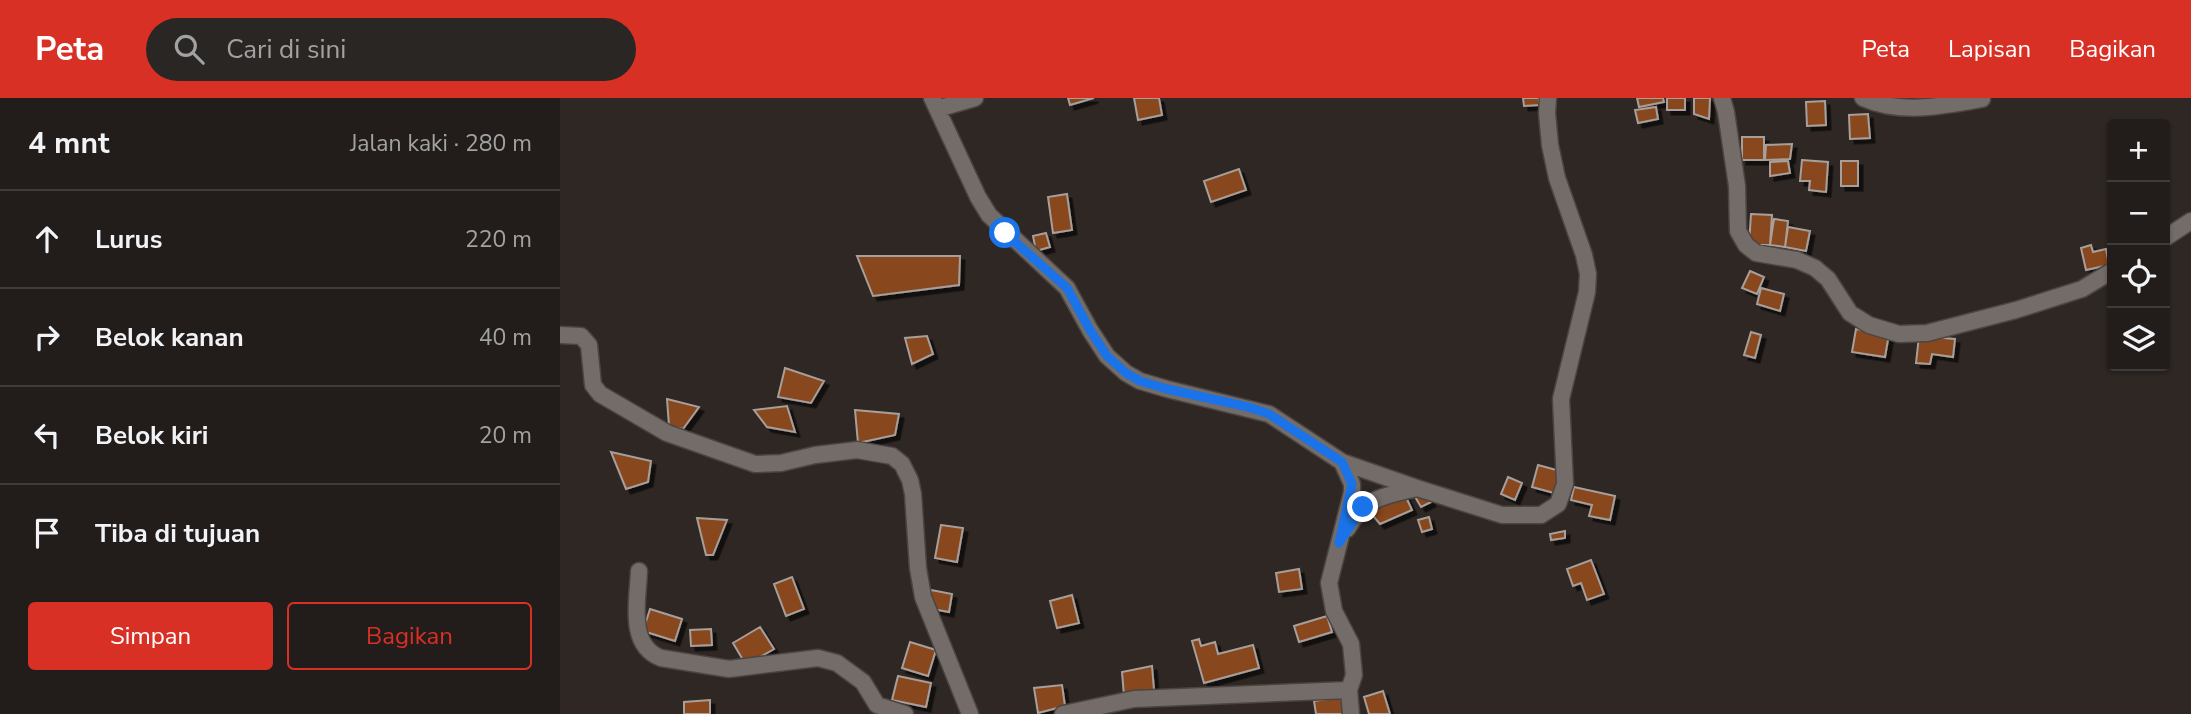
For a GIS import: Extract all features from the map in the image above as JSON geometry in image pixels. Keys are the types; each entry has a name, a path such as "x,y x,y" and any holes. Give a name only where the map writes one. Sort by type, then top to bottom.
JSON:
{"street":[{"path":"975,98 935,103 978,197 989,215 1067,288 1107,356 1126,373 1140,381 1167,389 1269,414 1342,462 1417,488 1502,514 1541,515 1558,504 1565,484 1560,399 1587,292 1588,274 1557,178 1550,145 1548,98"},
{"path":"1722,98 1737,186 1738,231 1746,245 1756,253 1797,260 1815,268 1828,279 1850,313 1869,325 1899,334 1927,333 2082,289 2107,274"},
{"path":"1863,98 1896,107 1950,105 1982,99"},
{"path":"2170,235 2191,221"},
{"path":"560,335 581,336 589,345 593,384 600,394 667,433 755,464 781,463 815,455 857,450 892,456 902,464 911,480 923,597 970,714"},
{"path":"1342,462 1352,484 1329,583 1334,611 1351,643 1354,674 1349,690 1351,714"},
{"path":"1339,543 1363,507 1379,498 1417,488"},
{"path":"639,571 637,627 643,646 650,654 729,669 818,658 837,663 863,682 878,710 905,714"},
{"path":"1063,714 1134,699 1349,690"}],"building":[{"path":"1068,98 1094,98 1070,105"},
{"path":"1134,98 1159,98 1162,115 1138,120"},
{"path":"1523,98 1539,98 1539,105 1524,106"},
{"path":"1637,98 1663,98 1664,102 1639,107"},
{"path":"1667,98 1685,98 1685,110 1667,110"},
{"path":"1694,98 1710,98 1709,119 1694,114"},
{"path":"1825,101 1826,125 1807,126 1806,102"},
{"path":"1656,107 1658,119 1638,123 1635,110"},
{"path":"1868,114 1870,138 1850,139 1849,115"},
{"path":"1742,137 1764,137 1764,160 1742,160"},
{"path":"1792,144 1790,159 1765,160 1766,145"},
{"path":"1802,160 1828,162 1826,192 1809,190 1810,181 1800,181"},
{"path":"1788,161 1790,173 1770,176 1770,162"},
{"path":"1841,161 1858,161 1858,186 1841,186"},
{"path":"1239,169 1246,190 1211,202 1204,181"},
{"path":"1067,194 1072,230 1053,233 1048,197"},
{"path":"1751,214 1772,215 1770,245 1749,245"},
{"path":"1774,219 1788,221 1785,247 1770,245"},
{"path":"1788,227 1810,231 1806,251 1785,247"},
{"path":"1046,233 1050,247 1036,251 1033,236"},
{"path":"2091,245 2093,252 2106,249 2107,265 2086,270 2081,248"},
{"path":"857,256 960,256 959,285 873,296"},
{"path":"1750,271 1764,277 1757,294 1742,288"},
{"path":"1761,288 1784,294 1780,311 1757,304"},
{"path":"1856,329 1889,334 1885,357 1852,352"},
{"path":"1751,332 1761,335 1755,358 1744,355"},
{"path":"927,336 933,354 912,364 905,338"},
{"path":"1919,336 1955,339 1953,357 1932,354 1930,364 1916,363"},
{"path":"785,368 824,381 811,403 778,397"},
{"path":"667,399 699,407 683,429 669,426"},
{"path":"787,406 795,432 767,427 754,410"},
{"path":"855,410 899,414 895,435 858,443"},
{"path":"611,452 651,461 648,482 626,489"},
{"path":"1538,465 1560,471 1554,493 1532,487"},
{"path":"1508,477 1522,483 1515,500 1501,494"},
{"path":"1574,487 1615,496 1610,520 1589,516 1592,505 1571,500"},
{"path":"1427,494 1431,502 1421,507 1414,495"},
{"path":"1405,495 1412,510 1380,524 1369,511"},
{"path":"1429,517 1432,529 1422,532 1418,520"},
{"path":"697,518 727,520 713,555 706,555"},
{"path":"941,525 963,528 957,562 935,558"},
{"path":"1565,531 1565,538 1551,540 1550,534"},
{"path":"1591,560 1604,594 1587,600 1581,583 1573,586 1567,569"},
{"path":"1299,569 1302,589 1279,592 1276,573"},
{"path":"792,577 804,609 786,616 774,584"},
{"path":"931,590 952,594 949,612 927,608"},
{"path":"1072,595 1079,623 1057,628 1050,601"},
{"path":"650,609 682,619 675,641 643,631"},
{"path":"1327,616 1332,632 1299,642 1294,626"},
{"path":"760,627 774,649 746,665 733,643"},
{"path":"711,629 712,645 691,646 690,630"},
{"path":"1199,639 1201,646 1215,642 1218,654 1253,645 1259,668 1204,683 1192,641"},
{"path":"910,642 936,650 928,676 902,668"},
{"path":"1152,666 1154,690 1124,696 1122,672"},
{"path":"898,676 931,683 926,707 892,700"},
{"path":"1062,685 1065,706 1038,713 1034,688"},
{"path":"1383,691 1390,714 1369,714 1364,697"},
{"path":"1341,697 1344,714 1316,714 1314,701"},
{"path":"710,700 710,714 684,714 684,702"}],"route":[{"path":"1005,233 1054,273 1067,288 1107,356 1126,373 1140,381 1167,389 1269,414 1342,462 1352,484 1339,543 1363,507"}]}
